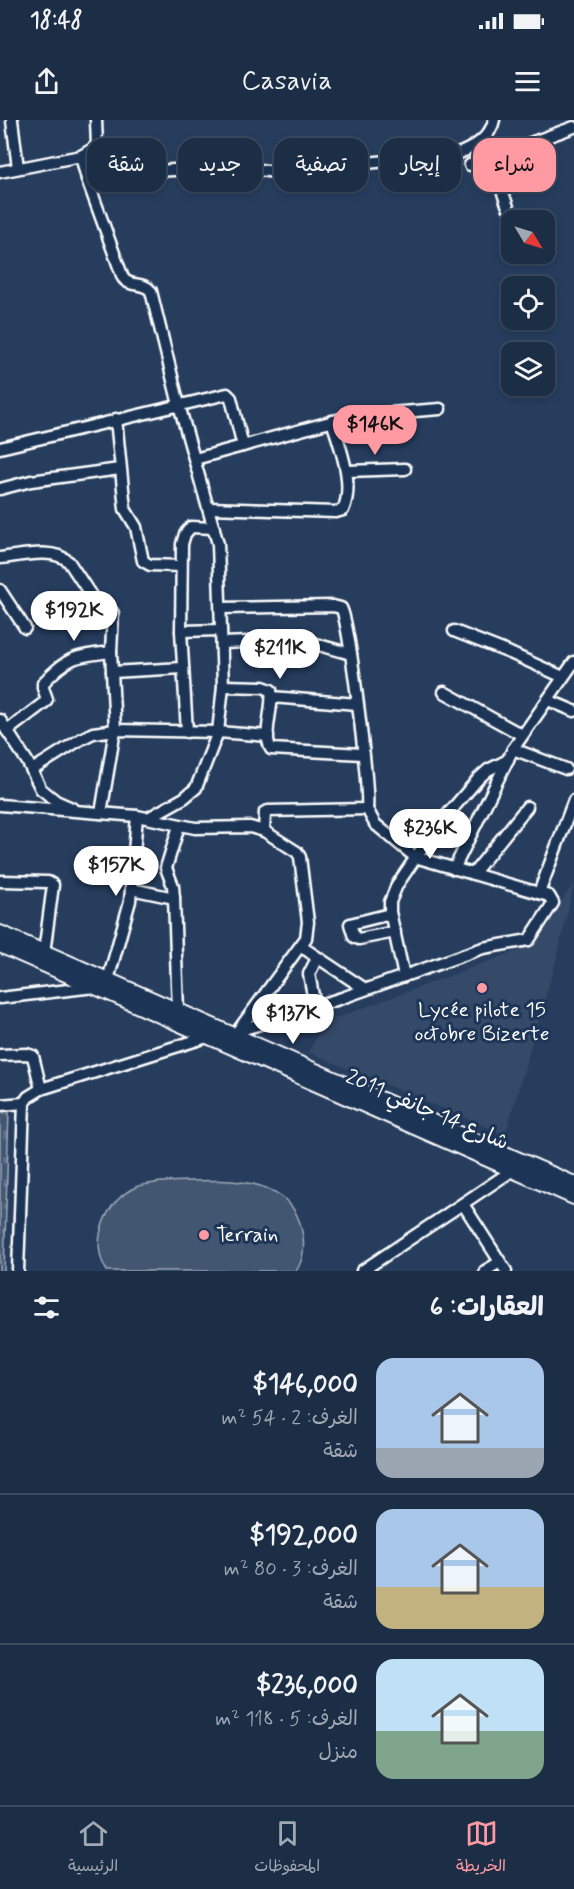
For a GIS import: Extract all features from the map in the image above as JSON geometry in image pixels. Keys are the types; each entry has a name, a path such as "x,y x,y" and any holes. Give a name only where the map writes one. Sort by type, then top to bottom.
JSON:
{"main road":[{"name":"شارع 14 جانفي 2011","path":"0,933 44,952 102,983"},
{"name":"شارع 14 جانفي 2011","path":"0,945 102,983 574,1184"},
{"name":"شارع 14 جانفي 2011","path":"176,1016 207,1037 233,1038 574,1197"}],"street":[{"path":"12,120 18,168"},
{"path":"0,172 81,156 97,146 96,120"},
{"path":"166,170 233,167 276,172 457,154 473,147 481,140 489,132 494,120"},
{"path":"543,138 574,127"},
{"path":"81,156 87,179"},
{"path":"92,192 123,278 131,284 144,285 151,291 179,405 218,544 223,686 218,732 196,788 184,798 142,817"},
{"path":"503,192 508,207"},
{"path":"0,448 229,394 243,446"},
{"path":"195,459 361,415 440,409"},
{"path":"116,419 124,509 136,527 143,561 150,565 181,566"},
{"path":"209,508 340,512 343,510 347,471 332,421"},
{"path":"0,489 31,481 120,469"},
{"path":"347,471 405,469"},
{"path":"187,732 181,631 182,544 187,529 195,526 214,528"},
{"path":"0,558 47,554 64,558 94,600 111,609 115,730 100,813"},
{"path":"0,590 25,628"},
{"path":"220,608 338,607 344,611 357,704 367,809 375,824 415,857 540,893 549,896 553,903 529,940 483,948 315,1006 233,1038"},
{"path":"181,631 221,630"},
{"path":"454,631 563,677"},
{"path":"222,644 301,640 351,654"},
{"path":"7,731 45,702 47,699 43,683 68,660 81,655 111,652"},
{"path":"454,869 513,748 574,662"},
{"path":"112,672 183,668"},
{"path":"223,686 271,690 268,736 269,746 274,750 362,754"},
{"path":"444,692 522,735"},
{"path":"272,697 357,704"},
{"path":"548,699 574,711"},
{"path":"0,720 32,770 37,783 48,796 77,811"},
{"path":"32,770 81,739 115,730 218,732 268,736"},
{"path":"513,748 566,769"},
{"path":"404,976 390,914 392,894 435,829 479,778 508,760"},
{"path":"540,893 574,800"},
{"path":"0,805 142,817 195,828 237,826 264,831 291,848 300,857 308,922 306,938 302,947 233,1038"},
{"path":"473,874 527,807"},
{"path":"264,831 265,812 367,809"},
{"path":"0,998 102,983 125,924 142,817"},
{"path":"176,1016 174,898 173,886 166,868 179,826"},
{"path":"0,881 48,882 53,885 44,952"},
{"path":"131,889 174,898"},
{"path":"390,914 350,924 354,937 359,939 395,932"},
{"path":"302,947 365,990"},
{"path":"314,964 309,974 315,1006"},
{"path":"18,1271 24,1103 28,1097 41,1089 207,1037"},
{"path":"0,1055 27,1054 33,1056 41,1089"},
{"path":"0,1105 24,1103"},
{"path":"362,1271 376,1267 513,1170"},
{"path":"463,1204 503,1266 485,1271"}],"shaded area":[{"name":"Lycée pilote 15 octobre Bizerte","path":"574,883 558,954 505,1135 308,1052 325,1022 530,946"}],"green space":[{"path":"9,1111 4,1271 0,1271 0,1112"},
{"path":"160,1182 244,1182 264,1187 282,1196 294,1211 302,1231 303,1252 296,1271 107,1271 99,1247 103,1223 109,1212 125,1193 142,1185"}],"place":[{"name":"Lycée pilote 15 octobre Bizerte","path":"482,988"},
{"name":"Terrain","path":"204,1235"}]}
